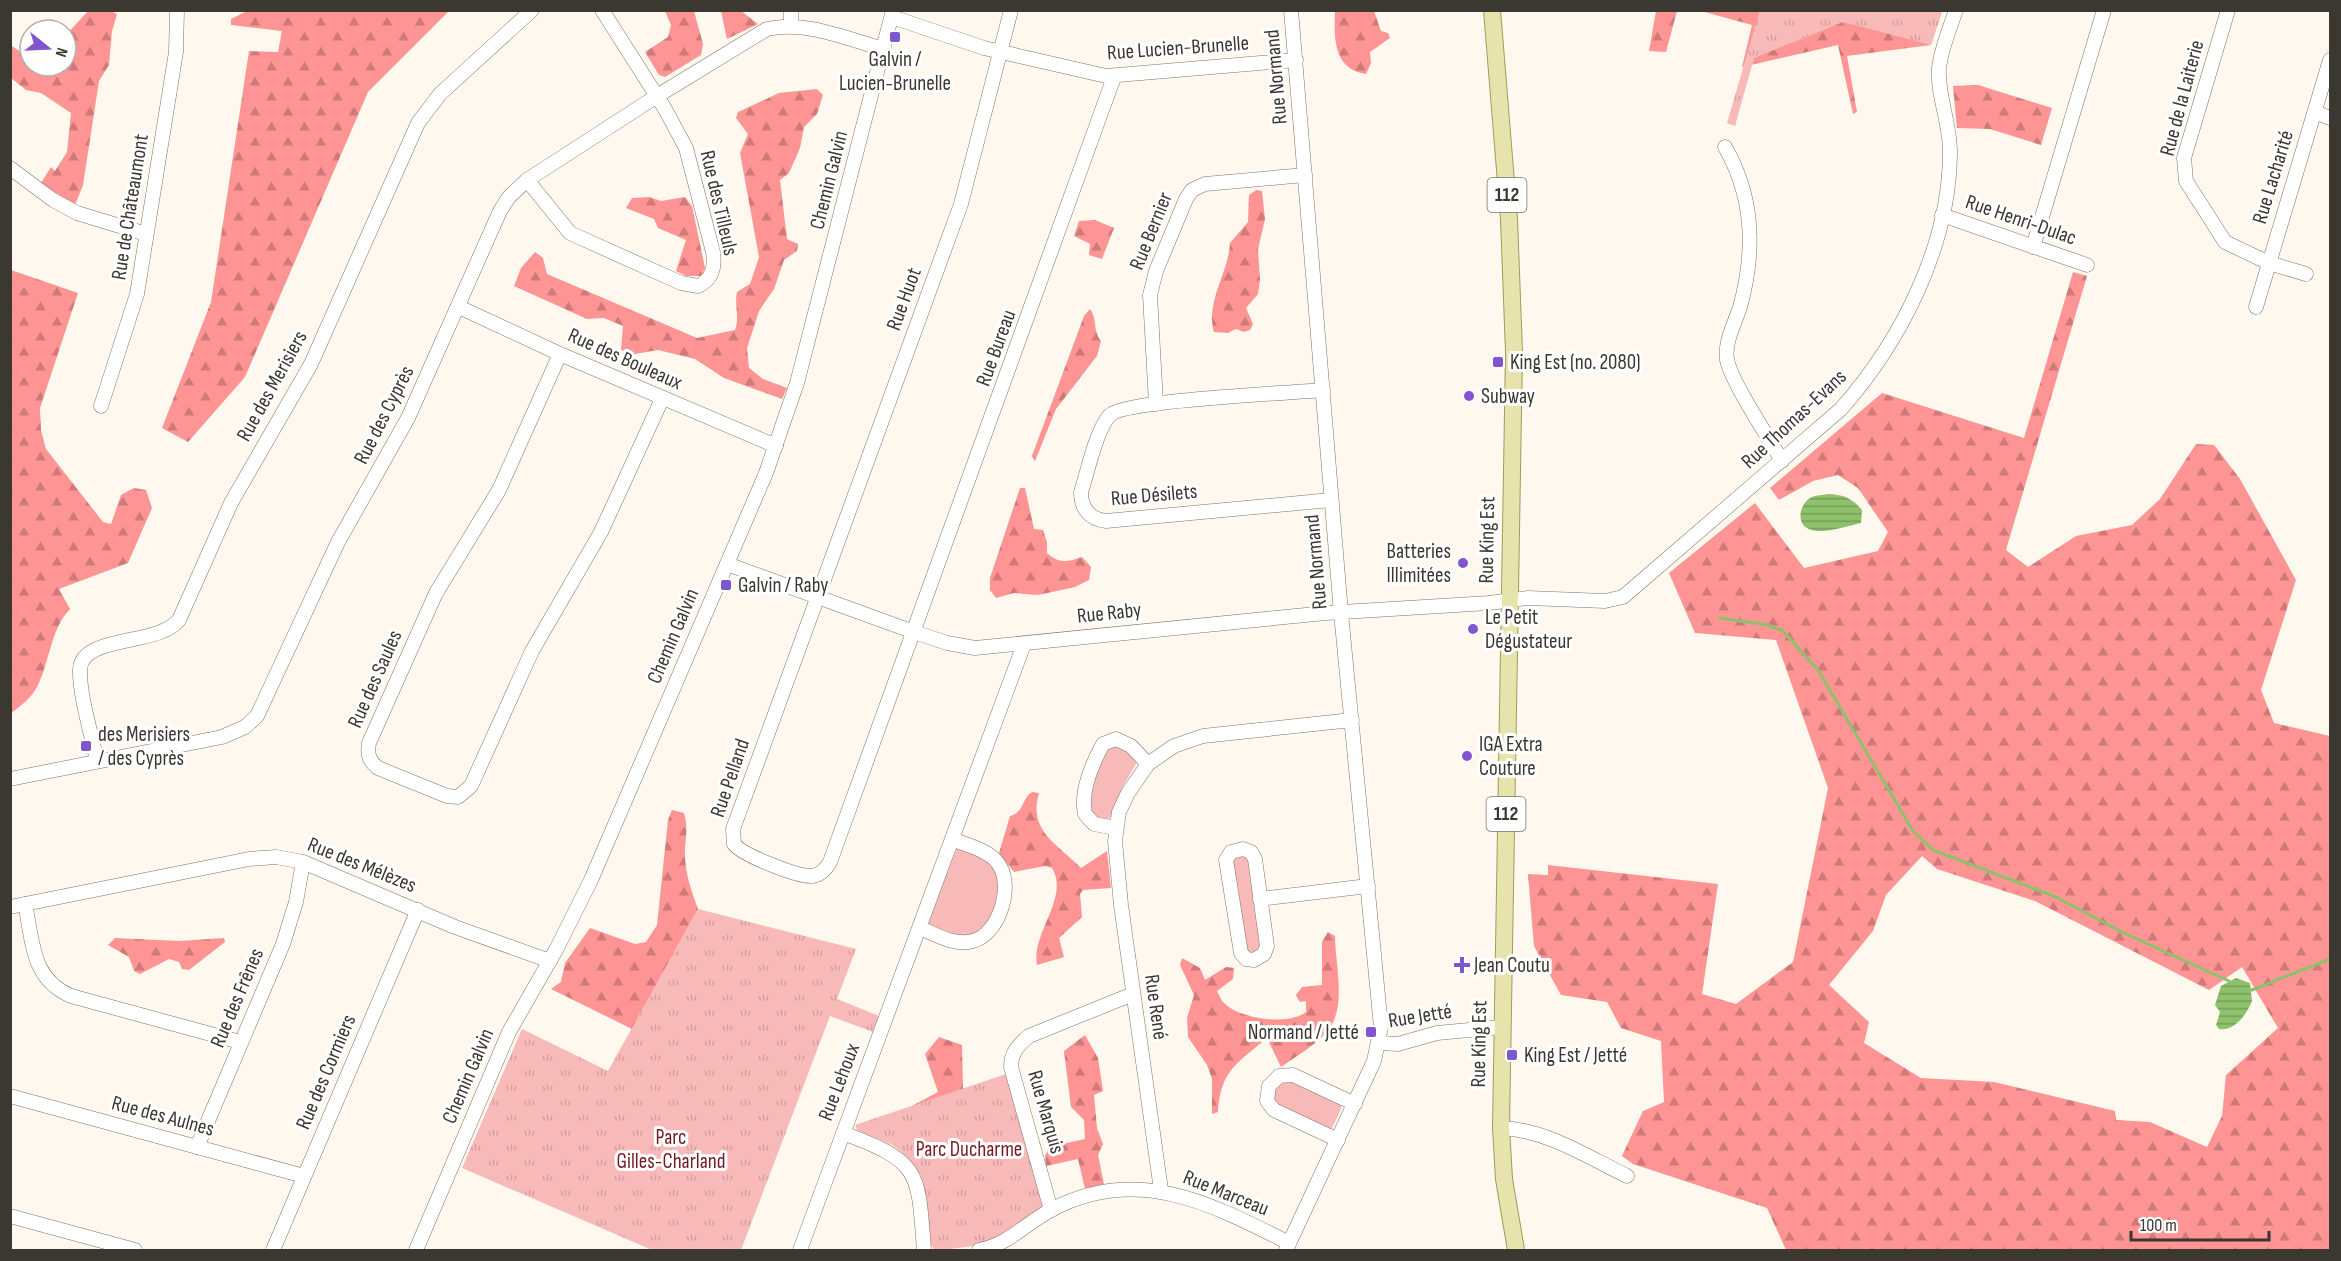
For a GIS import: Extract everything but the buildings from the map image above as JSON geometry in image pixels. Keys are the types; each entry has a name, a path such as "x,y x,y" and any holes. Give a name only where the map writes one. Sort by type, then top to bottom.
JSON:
{"main road":[{"name":"Rue King Est","path":"1492,10 1508,207 1514,336 1501,1128 1504,1179 1516,1251"}],"street":[{"name":"Rue de Châteaumont","path":"101,406 134,309 176,52 177,10"},
{"name":"Rue des Merisiers","path":"97,762 80,674 83,659 95,649 165,632 179,620 231,504 311,364 418,123 440,94 532,10"},
{"name":"Rue des Tilleuls","path":"527,180 570,233 681,283 698,286 705,283 713,270 713,252 690,161 680,135 602,10"},
{"path":"791,10 791,26 884,49"},
{"name":"Rue Huot","path":"817,597 960,204 1011,10"},
{"name":"Rue Normand","path":"1288,1247 1380,1044 1381,1015 1341,613 1291,10"},
{"name":"Rue Thomas-Evans","path":"1508,600 1528,598 1605,601 1623,597 1841,409 1880,360 1913,299 1942,215 1950,152 1939,67 1956,10"},
{"path":"2032,247 2104,10"},
{"name":"Rue de la Laiterie","path":"2228,10 2184,158 2186,181 2225,242 2269,262 2306,274"},
{"name":"Rue Lucien-Brunelle","path":"893,14 999,51 1080,72 1114,77 1296,60"},
{"name":"Chemin Galvin","path":"416,1251 509,1032 550,961 591,880 776,446 802,362 893,14"},
{"name":"Rue des Cyprès","path":"10,779 222,738 245,727 257,716 266,701 327,563 397,442 500,211 509,197 527,180 754,35 767,29 791,26"},
{"name":"Rue Lacharité","path":"2256,307 2331,60"},
{"name":"Rue Bureau","path":"914,632 1114,77"},
{"path":"2315,112 2331,118"},
{"path":"1725,147 1742,182 1750,236 1745,284 1727,360 1782,461"},
{"path":"10,168 53,200 77,213 146,234"},
{"name":"Rue Bernier","path":"1156,404 1150,295 1156,271 1186,199 1192,190 1205,184 1305,175"},
{"name":"Rue Henri-Dulac","path":"1942,215 2087,265"},
{"name":"Rue des Bouleaux","path":"459,307 662,399 776,446"},
{"name":"Rue des Saules","path":"560,354 498,490 436,593 369,743 368,753 371,763 378,768 447,796 458,797 471,786 535,644 602,532 662,399"},
{"name":"Rue Désilets","path":"1323,390 1156,404 1116,410 1103,425 1081,492 1082,505 1091,516 1098,520 1331,500"},
{"name":"Rue Raby","path":"727,564 914,632 947,643 975,648 1165,627 1508,600"},
{"name":"Rue Pelland","path":"817,597 733,829 734,844 744,854 810,876 827,868 914,632"},
{"name":"Rue Lehoux","path":"800,1251 1024,644"},
{"name":"Rue René","path":"1161,1191 1121,905 1115,828 1128,792 1148,764 1174,746 1203,736 1352,720"},
{"path":"1115,828 1094,824 1085,814 1084,795 1103,744 1116,739 1131,746 1148,764"},
{"path":"920,928 954,941 965,942 983,936 997,917 1005,890 1002,869 988,855 952,839"},
{"path":"1244,849 1253,856 1260,899 1266,950 1258,959 1250,960 1240,953 1227,860 1235,850 1244,849"},
{"name":"Rue des Mélèzes","path":"10,907 249,858 276,857 303,862 550,961"},
{"name":"Rue des Frênes","path":"197,1147 286,934 296,902 303,862"},
{"path":"1260,899 1368,886"},
{"path":"25,904 38,964 54,988 71,996 240,1042"},
{"name":"Rue des Cormiers","path":"273,1251 418,910"},
{"name":"Rue Marquis","path":"1051,1210 1011,1067 1011,1058 1018,1045 1029,1036 1133,994"},
{"name":"Rue Jetté","path":"1380,1044 1398,1044 1437,1033 1502,1027"},
{"path":"1338,1140 1274,1110 1268,1101 1269,1086 1279,1076 1293,1075 1354,1104"},
{"name":"Rue des Aulnes","path":"10,1096 304,1176"},
{"path":"1501,1128 1526,1130 1548,1137 1627,1176"},
{"path":"843,1132 891,1152 907,1167 918,1190 924,1251"},
{"name":"Rue Marceau","path":"979,1251 1008,1239 1051,1210 1107,1192 1161,1191 1236,1216 1288,1247"},
{"path":"10,1216 135,1251"}],"green space":[{"path":"109,10 117,14 112,31 109,65 99,81 83,185 75,205 41,183 51,167 55,171 67,152 71,113 41,93 26,90 11,78 10,45 18,50 18,78 78,78 78,22 88,11"},
{"path":"249,10 449,11 368,92 245,377 188,442 162,428 211,302 249,51 278,52 282,31 231,25 231,19"},
{"path":"1760,10 1942,11 1931,45 1843,22 1754,58 1735,126 1727,123"},
{"path":"665,11 694,11 703,44 701,55 665,77 659,75 645,52 668,37 671,25"},
{"path":"721,11 741,11 758,24 727,39"},
{"path":"1335,11 1374,11 1381,31 1388,33 1390,38 1370,52 1371,63 1366,74 1355,71 1341,59 1336,41"},
{"path":"1656,11 1677,11 1666,52 1649,51"},
{"path":"1701,11 1942,11 1931,45 1847,56 1857,112 1853,114 1838,45 1742,67 1752,25"},
{"path":"1978,85 2052,108 2041,145 1990,129 1957,128 1953,86"},
{"path":"817,89 823,95 817,114 804,127 800,148 789,173 780,180 787,239 798,244 797,251 784,260 774,289 759,311 747,348 749,368 763,379 787,388 782,399 724,378 695,359 658,350 635,354 621,350 623,326 604,318 587,319 514,286 521,268 535,252 543,258 547,274 697,338 735,330 737,292 750,284 759,257 740,153 748,134 736,118 738,112 779,93"},
{"path":"1256,190 1262,191 1265,219 1258,249 1260,280 1258,294 1246,308 1253,324 1250,330 1244,332 1236,329 1228,333 1214,332 1212,321 1215,298 1229,254 1230,243 1248,222 1249,195"},
{"path":"649,197 661,201 685,197 692,206 705,268 701,276 686,276 676,271 686,240 658,228 654,219 626,208 632,198"},
{"path":"1095,220 1114,228 1102,259 1089,255 1090,244 1074,236 1079,221"},
{"path":"11,270 78,293 40,408 41,430 46,449 103,522 111,524 121,495 134,488 146,490 152,508 128,563 59,589 70,609 63,617 54,636 37,687 26,702 11,713"},
{"path":"2073,272 2087,276 2006,550 2028,567 2076,536 2132,525 2160,499 2196,444 2214,445 2240,479 2296,580 2261,690 2274,723 2330,736 2330,1250 1786,1250 1767,1208 1633,1164 1622,1156 1643,1111 1664,1102 1661,1041 1621,1028 1607,1002 1561,995 1534,946 1528,874 1548,875 1548,865 1718,884 1702,994 1736,1004 1793,962 1828,788 1776,640 1695,633 1669,573 1755,503 1804,568 1878,551 1888,532 1858,488 1838,475 1813,481 1779,500 1770,488 1882,393 2024,438","holes":["1922,856 1937,869 2035,901 2209,990 2242,967 2278,1028 2226,1075 2222,1116 2207,1147 2150,1122 2116,1120 2115,1111 1994,1082 1921,1078 1864,1043 1869,1022 1829,985 1873,931 1886,895"]},
{"path":"1090,309 1101,341 1097,356 1056,409 1035,461 1032,456 1084,316"},
{"path":"1020,488 1025,488 1034,529 1043,530 1047,542 1047,553 1064,561 1082,557 1091,567 1089,580 1075,587 1038,595 1014,593 996,598 990,590 990,578"},
{"path":"1114,746 1125,749 1137,762 1122,788 1110,818 1104,820 1093,816 1092,788 1101,759"},
{"path":"1032,792 1039,793 1037,817 1046,835 1081,868 1107,851 1111,888 1083,890 1080,894 1082,917 1059,938 1064,957 1037,965 1039,941 1054,903 1056,879 1052,868 1045,866 1014,872 999,853 1010,816 1018,812"},
{"path":"672,810 684,813 686,865 698,909 632,1029 551,989 561,982 565,963 590,928 635,944 646,942 657,925 668,820"},
{"path":"957,848 962,848 989,861 998,872 1000,881 999,899 981,933 961,938 929,926 928,921"},
{"path":"1234,856 1248,856 1260,952 1248,954 1232,861"},
{"name":"Parc Gilles-Charland","path":"698,909 856,949 837,999 879,1016 873,1032 830,1016 741,1250 652,1250 462,1168 522,1029 608,1071"},
{"path":"1328,932 1335,936 1339,986 1337,1012 1333,1023 1316,1042 1281,1067 1267,1038 1240,1061 1227,1076 1218,1112 1212,1114 1212,1079 1207,1065 1188,1037 1187,1018 1194,995 1180,965 1182,958 1200,968 1205,980 1226,967 1234,968 1233,979 1217,991 1223,1002 1231,1009 1252,1017 1288,1019 1306,1012 1306,1001 1300,1002 1296,995 1302,987 1322,985 1322,942"},
{"path":"115,938 179,941 224,938 225,942 189,970 182,969 179,962 169,959 140,974 134,971 129,957 108,945"},
{"path":"1085,1035 1098,1058 1103,1091 1094,1095 1097,1128 1103,1144 1098,1155 1104,1184 1085,1189 1078,1159 1046,1166 1045,1156 1049,1147 1085,1139 1084,1120 1071,1107 1064,1051"},
{"path":"939,1037 962,1045 963,1088 968,1097 920,1179 911,1161 901,1151 899,1113 938,1092 925,1054"},
{"name":"Parc Ducharme","path":"1006,1074 1044,1208 994,1240 969,1247 935,1250 929,1243 922,1188 912,1164 892,1145 857,1130 855,1125"},
{"path":"1290,1079 1341,1104 1332,1128 1329,1130 1275,1104 1272,1090 1274,1085"}],"shaded area":[{"path":"1829,494 1843,496 1855,503 1862,510 1861,523 1821,531 1805,527 1800,514 1803,505 1814,496"},
{"path":"2236,978 2250,983 2252,1001 2235,1025 2219,1029 2216,1025 2220,1012 2215,1005 2221,986"}],"waterway":[{"path":"1720,618 1768,625 1783,631 1818,670 1913,831 1933,850 2056,897 2122,932 2229,981"},
{"path":"2249,989 2252,990 2330,959"}],"place":[{"name":"Galvin / Lucien-Brunelle","path":"895,37"},
{"name":"King Est (no. 2080)","path":"1498,362"},
{"name":"Subway","path":"1469,396"},
{"name":"Batteries Illimitées","path":"1463,563"},
{"name":"Galvin / Raby","path":"726,585"},
{"name":"Le Petit Dégustateur","path":"1473,629"},
{"name":"des Merisiers / des Cyprès","path":"86,746"},
{"name":"IGA Extra Couture","path":"1467,756"},
{"name":"Jean Coutu","path":"1462,965"},
{"name":"Normand / Jetté","path":"1371,1032"},
{"name":"King Est / Jetté","path":"1512,1055"}]}
